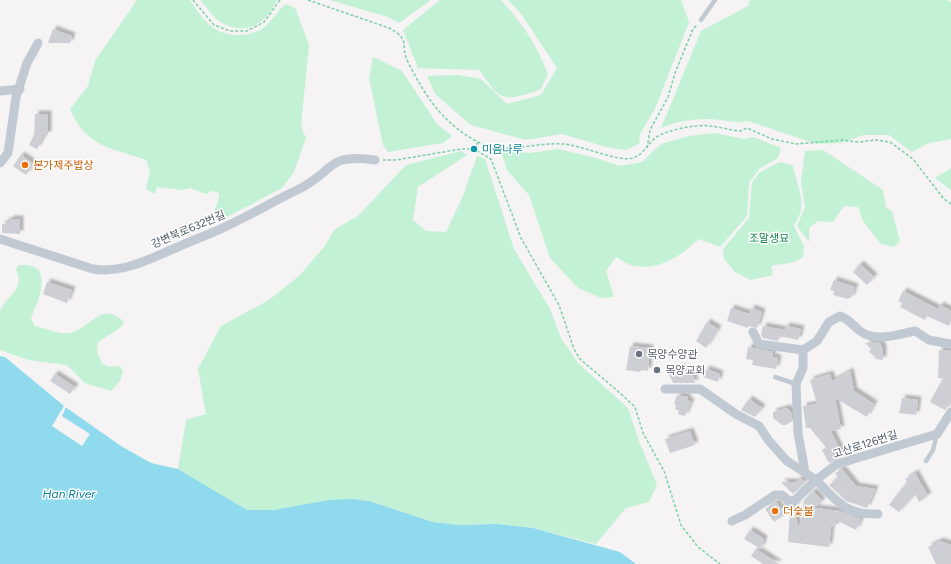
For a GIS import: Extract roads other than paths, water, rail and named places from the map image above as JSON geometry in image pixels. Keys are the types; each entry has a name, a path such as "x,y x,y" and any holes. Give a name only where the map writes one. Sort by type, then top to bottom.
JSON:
{"street":[{"path":"0,163 8,153 12,117 27,63 38,43"},
{"path":"0,91 20,89"},
{"name":"강변북로632번길","path":"0,239 93,269 106,270 122,268 150,259 231,225 306,185 340,160 352,158 375,160"},
{"path":"753,332 759,344 803,350 817,341 829,322 840,316 849,319 860,332 872,337 885,337 915,331 929,340 951,344"},
{"path":"803,350 803,368 796,384 798,433 805,472"},
{"path":"665,389 700,390 736,414 759,426 769,441 787,461 816,480 847,509 863,514 878,514"},
{"path":"938,434 951,412"},
{"name":"고산로126번길","path":"732,521 745,515 775,494 782,496 789,501 795,500 816,480 837,464 938,434"}],"lane":[{"path":"701,20 714,0"},
{"path":"775,377 796,384"},
{"path":"926,461 933,450 938,434"}],"water":[{"name":"Han River","path":"0,356 5,357 64,406 121,446 151,463 178,469 247,510 274,510 329,500 352,499 369,501 433,522 459,525 497,524 533,528 620,552 636,564 0,564"}],"place":[{"name":"미음나루","path":"474,149"},
{"name":"본가제주밥상","path":"25,165"},
{"name":"목양수양관","path":"639,354"},
{"name":"목양교회","path":"657,370"},
{"name":"더숯불","path":"775,511"}],"park label":[{"name":"조말생묘","path":"769,238"}]}
